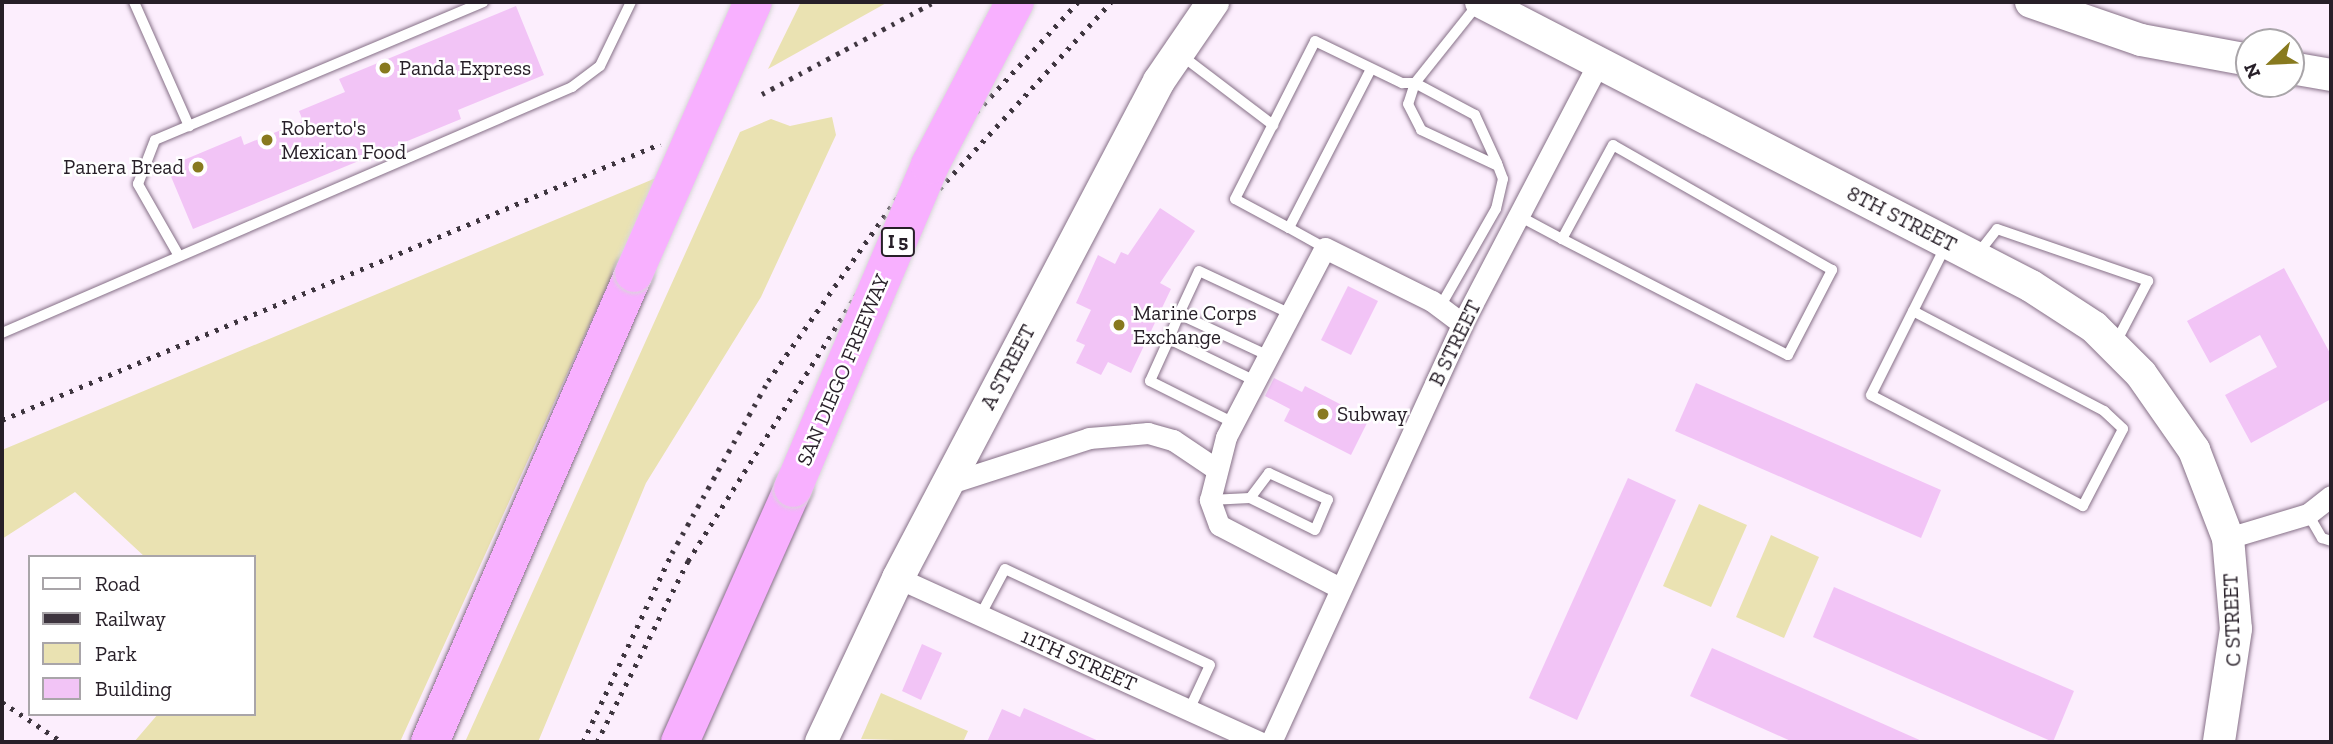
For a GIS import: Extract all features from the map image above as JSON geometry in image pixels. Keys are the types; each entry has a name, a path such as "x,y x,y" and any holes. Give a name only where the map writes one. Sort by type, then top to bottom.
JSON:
{"highway":[{"path":"430,742 753,2"},
{"name":"SAN DIEGO FREEWAY","path":"680,742 793,488 930,165 1015,2"}],"street":[{"name":"A STREET","path":"821,742 898,578 947,484 1177,52 1213,2"},
{"name":"8TH STREET","path":"1480,2 2031,286 2113,347 2194,450 2228,538"},
{"path":"2031,2 2141,40 2235,57"},
{"name":"B STREET","path":"1271,742 1462,324 1598,64"},
{"path":"2305,70 2331,75"},
{"path":"1340,589 1219,525 1210,500 1216,469 1234,423 1325,248 1440,307 1462,324"},
{"path":"947,484 1089,439 1148,433 1173,440 1216,469"},
{"path":"2228,538 2308,514 2331,496"},
{"name":"C STREET","path":"2219,742 2236,640 2228,538"},
{"name":"11TH STREET","path":"898,578 1260,742"}],"lane":[{"path":"134,2 189,126"},
{"path":"178,256 138,184 155,140 483,2"},
{"path":"2,333 572,87 600,66 631,2"},
{"path":"1480,2 1415,83 1408,104 1420,130 1498,166"},
{"path":"1325,248 1236,199 1315,41 1371,69 1415,83 1475,115 1498,166 1504,192 1440,307"},
{"path":"1177,52 1273,125"},
{"path":"1289,228 1371,69"},
{"path":"1519,216 1562,239 1788,355 1832,270 1613,145 1562,239"},
{"path":"1975,257 1997,229 2148,281 2113,347"},
{"path":"1913,311 2104,411 2123,429 2108,463 2083,506 1871,395 1913,311 1947,243"},
{"path":"1234,423 1150,380 1199,271 1291,314"},
{"path":"1179,314 1269,356"},
{"path":"1169,339 1255,381"},
{"path":"1210,500 1250,498 1315,530 1328,500 1269,473 1250,498"},
{"path":"2308,514 2322,538 2331,541"},
{"path":"981,616 1005,569 1210,664 1189,710"}],"green space":[{"path":"801,2 888,2 768,69"},
{"path":"832,117 836,135 761,297 646,483 538,742 465,742 740,132 771,119 790,126"},
{"path":"656,178 400,742 134,742 156,716 256,716 256,555 143,555 75,492 2,539 2,450"},
{"path":"1699,504 1747,525 1711,607 1663,586"},
{"path":"1771,535 1819,557 1784,638 1736,617"},
{"path":"881,693 968,731 963,742 861,739"}],"building":[{"path":"516,6 544,75 458,110 461,119 193,229 167,167 241,136 244,145 303,121 299,111 345,92 339,79"},
{"name":"Marine Corps Exchange","path":"1160,208 1195,231 1160,283 1171,289 1131,373 1108,362 1101,375 1076,363 1085,345 1076,341 1091,310 1076,303 1098,255 1115,264 1121,252 1128,255"},
{"path":"2284,268 2331,355 2331,399 2251,443 2225,395 2277,367 2260,335 2210,363 2187,321"},
{"path":"1348,286 1378,301 1351,355 1321,340"},
{"name":"Subway","path":"1274,378 1302,392 1305,386 1369,419 1351,455 1284,421 1290,409 1265,396"},
{"path":"1696,383 1941,490 1921,538 1675,431"},
{"path":"1628,478 1676,500 1577,720 1529,698"},
{"path":"1834,587 2074,691 2053,742 1813,637"},
{"path":"922,644 942,653 921,700 902,691"},
{"path":"1712,648 1924,742 1793,742 1690,696"},
{"path":"1024,708 1101,742 987,742 1002,709 1020,717"}],"railway":[{"path":"762,94 934,2"},
{"path":"583,742 672,553 768,381 898,197 1078,2"},
{"path":"597,742 688,561 855,297 918,212 1111,2"},
{"path":"2,420 660,144"},
{"path":"2,702 62,742"}],"place":[{"name":"Panda Express","path":"385,68"},
{"name":"Roberto's Mexican Food","path":"267,140"},
{"name":"Panera Bread","path":"198,167"},
{"name":"Marine Corps Exchange","path":"1119,325"},
{"name":"Subway","path":"1323,414"}]}
